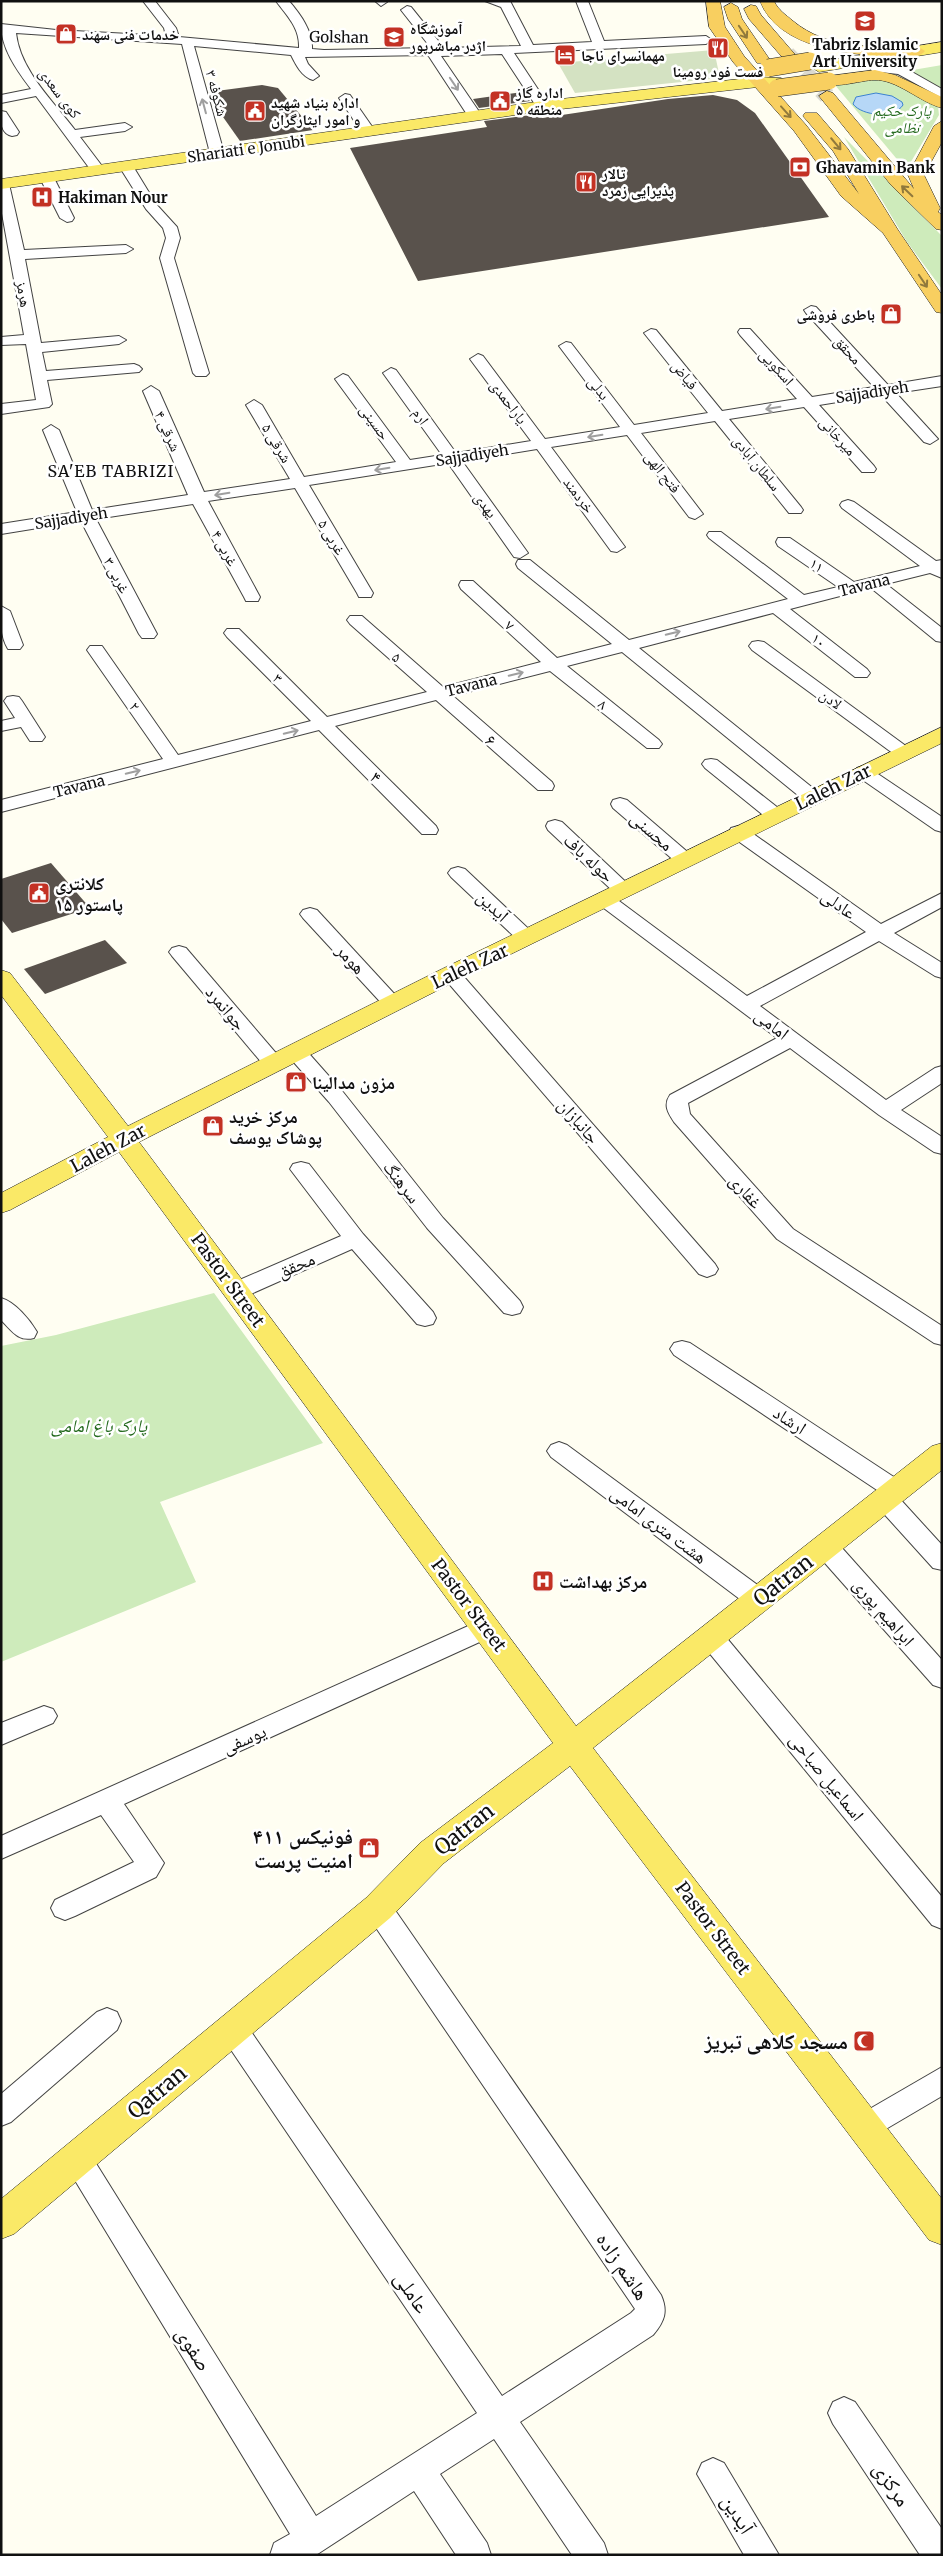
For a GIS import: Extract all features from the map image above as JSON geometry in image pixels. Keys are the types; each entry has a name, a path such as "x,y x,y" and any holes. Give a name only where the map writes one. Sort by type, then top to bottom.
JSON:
{"highway":[{"path":"713,1 718,27 738,59 772,80 840,149 889,230 942,308"},
{"path":"729,1 735,20 800,128 847,192 889,230"},
{"path":"748,1 754,16 787,54"},
{"path":"768,1 769,7 797,32 818,55 815,60 823,76 897,181 940,224"},
{"path":"797,32 805,37 844,49 917,51"},
{"path":"772,80 874,75 890,78 942,103"},
{"path":"772,80 823,76"},
{"path":"940,131 916,175 940,224"}],"main road":[{"path":"823,76 917,51 942,47"},
{"path":"823,76 942,57"},
{"name":"Shariati e Jonubi","path":"1,184 542,106 772,80"},
{"name":"Laleh Zar","path":"1,1204 124,1139 297,1053 392,1003 527,938 738,832 942,734"},
{"name":"Pastor Street","path":"1,978 124,1139 573,1746 942,2228"},
{"name":"Qatran","path":"1,2222 378,1908 432,1853 573,1746 942,1454"}],"street":[{"name":"شکوفه ۳","path":"149,1 180,41 217,153"},
{"path":"282,1 302,28 307,46 301,53 302,65 313,76"},
{"path":"491,1 506,4 529,49"},
{"path":"582,2 600,46"},
{"path":"408,10 475,116"},
{"name":"Golshan","path":"5,28 56,34 180,41 301,53 363,54 506,50 706,40"},
{"name":"کوی سعدی","path":"5,28 18,63 98,170"},
{"path":"506,50 542,106"},
{"path":"1,66 18,63"},
{"path":"876,68 901,71 942,94"},
{"path":"1,98 39,91"},
{"path":"345,98 368,131"},
{"path":"1,115 12,132"},
{"path":"71,134 125,127"},
{"path":"126,166 151,206 170,227 173,238 167,258 201,373"},
{"path":"47,178 67,218"},
{"name":"هرمز","path":"1,184 7,238 17,254 44,404 1,410"},
{"path":"17,254 126,249"},
{"name":"محقق","path":"811,310 936,447"},
{"name":"اسکویی","path":"745,332 808,402"},
{"name":"فیاض","path":"651,333 718,416"},
{"path":"1,341 33,343 119,340"},
{"name":"بدلی","path":"566,346 631,430"},
{"name":"یاراحمدی","path":"478,359 541,444"},
{"path":"39,376 134,369"},
{"name":"ارم","path":"391,373 452,458"},
{"name":"حسینی","path":"343,379 406,465"},
{"name":"Sajjadiyeh","path":"1,529 942,381"},
{"name":"۴ شرقی","path":"150,391 198,498"},
{"name":"میرخانی","path":"808,402 868,469"},
{"name":"۵ شرقی","path":"254,405 299,482"},
{"name":"سلطان آبادی","path":"718,416 795,510"},
{"name":"۳ غربی","path":"51,430 86,515 148,634"},
{"name":"فتح الهی","path":"631,430 695,514"},
{"name":"خردمند","path":"541,444 617,547"},
{"name":"یهدی","path":"452,458 522,558 624,646 812,797"},
{"name":"۵ غربی","path":"299,482 365,593"},
{"name":"۴ غربی","path":"198,498 252,598"},
{"path":"848,505 939,568"},
{"path":"715,535 801,601"},
{"name":"۱۱","path":"784,542 851,588"},
{"name":"Tavana","path":"1,806 873,582 939,568"},
{"path":"873,582 942,637"},
{"name":"۷","path":"467,585 552,664"},
{"name":"۱۰","path":"776,607 861,673"},
{"path":"1,611 14,645"},
{"name":"۵","path":"356,620 438,694"},
{"name":"۳","path":"233,633 324,723"},
{"name":"لادن","path":"758,646 904,753"},
{"name":"۲","path":"96,650 174,762"},
{"name":"۸","path":"552,664 653,744"},
{"name":"۶","path":"438,694 544,786"},
{"path":"13,701 36,737"},
{"path":"1,726 25,721"},
{"name":"۴","path":"324,723 428,830"},
{"path":"711,764 775,815"},
{"path":"59,772 69,788"},
{"path":"863,772 942,826"},
{"name":"محسنی","path":"620,804 684,859"},
{"name":"حوله باف","path":"555,826 614,895"},
{"name":"عادلی","path":"738,832 880,933 942,972"},
{"name":"آیدین","path":"458,873 527,938"},
{"name":"امامی","path":"614,895 791,1039 886,1110 942,1147"},
{"path":"747,1005 942,899"},
{"name":"هومر","path":"310,914 392,1003"},
{"name":"جوانمرد","path":"179,952 274,1064"},
{"name":"جانبازان","path":"451,974 706,1269"},
{"name":"غفاری","path":"791,1039 677,1100 680,1117 784,1234 942,1337"},
{"name":"سرهنگ","path":"297,1053 336,1097 435,1223 512,1307"},
{"path":"886,1110 942,1073"},
{"path":"301,1169 355,1239 424,1318"},
{"name":"محقق","path":"236,1291 355,1239"},
{"path":"1,1306 26,1332"},
{"name":"ارشاد","path":"682,1350 891,1495 942,1561"},
{"name":"هشت متری امامی","path":"560,1451 758,1599"},
{"name":"ابراهیم پوری","path":"826,1546 942,1678"},
{"name":"یوسفی","path":"1,1848 486,1628"},
{"name":"اسماعیل صباحی","path":"711,1637 942,1916"},
{"path":"1,1734 44,1716"},
{"path":"65,1908 146,1869 150,1863 107,1801"},
{"name":"هاشم زاده","path":"286,2555 642,2324 650,2315 650,2305 378,1908"},
{"path":"1,2113 108,2020"},
{"name":"عاملی","path":"233,2029 592,2555"},
{"path":"864,2127 942,2080"},
{"name":"صفوی","path":"77,2159 311,2538"},
{"name":"مرکزی","path":"844,2413 940,2555"},
{"path":"418,2470 475,2555"},
{"name":"آیدین","path":"714,2474 764,2555"}],"green space":[{"path":"714,50 720,78 575,93 558,63"},
{"path":"942,65 942,91 907,71"},
{"name":"پارک حکیم نظامی","path":"884,78 938,106 939,115 906,170 835,85"},
{"path":"844,137 942,236 942,289 907,242"},
{"name":"پارک باغ امامی","path":"214,1293 323,1443 160,1502 196,1582 1,1662 1,1346 56,1335"}],"water":[{"path":"876,93 892,96 902,102 903,105 893,112 878,114 863,111 853,104 856,97"}],"building":[{"name":"اداره بنیاد شهید و امور ایثارگران","path":"262,85 278,88 313,130 240,141 211,100 209,92"},
{"name":"اداره گاز منطقه ۵","path":"523,92 530,101 479,108 473,99"},
{"name":"تالار پذیرایی زمرد","path":"713,95 737,100 755,113 829,217 418,281 350,148 487,127 484,121 539,114 542,118 668,99"},
{"name":"کلانتری ۱۵ پاستور","path":"51,863 90,908 12,933 1,919 1,879"},
{"path":"105,940 127,963 45,994 24,969"}],"tunnel":[{"path":"787,54 827,96"}],"place":[{"name":"Tabriz Islamic Art University","path":"865,21"},
{"name":"خدمات فنی سهند","path":"66,34"},
{"name":"آموزشگاه اژدر مباشرپور","path":"394,37"},
{"name":"فست فود رومینا","path":"718,48"},
{"name":"مهمانسرای ناجا","path":"565,55"},
{"name":"اداره گاز منطقه ۵","path":"500,101"},
{"name":"اداره بنیاد شهید و امور ایثارگران","path":"255,111"},
{"name":"Ghavamin Bank","path":"800,167"},
{"name":"تالار پذیرایی زمرد","path":"586,182"},
{"name":"Hakiman Nour","path":"42,197"},
{"name":"باطری فروشی","path":"891,314"},
{"name":"کلانتری ۱۵ پاستور","path":"39,893"},
{"name":"مزون مدالینا","path":"296,1082"},
{"name":"مرکز خرید پوشاک یوسف","path":"213,1126"},
{"name":"مرکز بهداشت","path":"543,1581"},
{"name":"فونیکس ۴۱۱ امنیت پرست","path":"369,1848"},
{"name":"مسجد کلاهی تبریز","path":"864,2041"}],"district":[{"name":"SA'EB TABRIZI","path":"111,471"}]}
